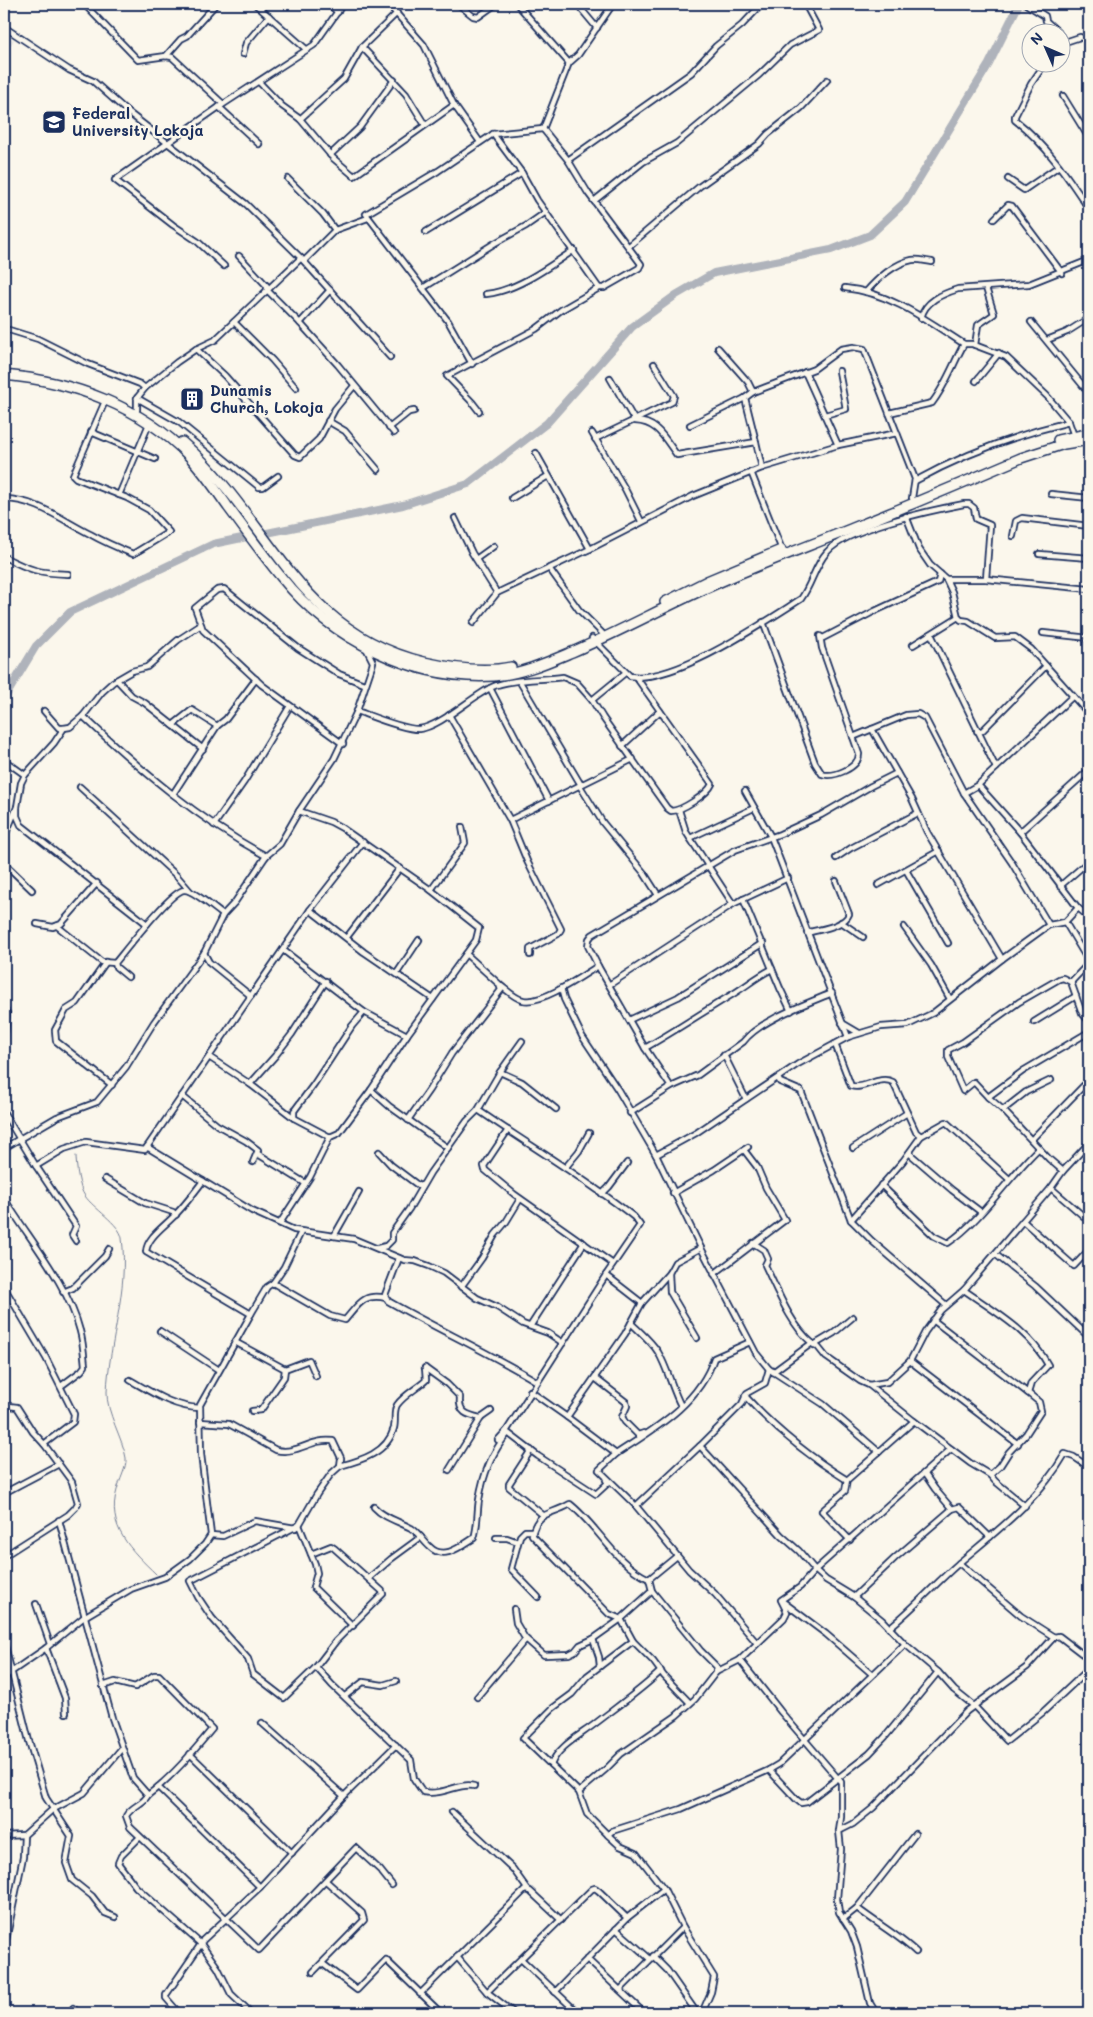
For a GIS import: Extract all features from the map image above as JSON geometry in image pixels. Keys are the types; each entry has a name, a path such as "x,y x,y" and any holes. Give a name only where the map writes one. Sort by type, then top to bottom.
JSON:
{"highway":[{"path":"4,370 74,382 103,392 137,410 165,428 194,452 214,472 306,604 330,623 365,646 394,659 440,672 467,676 494,676 554,660 711,586 1020,452 1074,436 1089,434"},
{"path":"4,375 31,375 72,387 106,400 149,424 189,456 230,509 276,563 333,618 378,646 412,659 440,666 468,669 505,668 594,640 602,633 707,581 782,550 1021,458 1064,444 1089,440"}],"street":[{"path":"4,9 9,4"},
{"path":"84,4 138,60 166,56 172,57 259,144"},
{"path":"166,56 216,4"},
{"path":"255,4 306,49"},
{"path":"328,4 338,12"},
{"path":"224,266 197,241 172,225 115,180 221,105 314,45 343,4"},
{"path":"388,4 424,45 454,105 480,142"},
{"path":"458,4 478,18 496,4"},
{"path":"517,4 569,63"},
{"path":"577,4 597,28"},
{"path":"543,129 569,63 578,55 613,4"},
{"path":"568,160 691,72 762,4"},
{"path":"594,201 643,162 677,143 759,75 790,45 818,30 806,4"},
{"path":"1026,4 1045,16 1047,22"},
{"path":"300,119 344,79 362,47 397,12"},
{"path":"243,54 246,43 269,16"},
{"path":"4,27 69,70 93,81 129,113 246,204 302,259 390,357"},
{"path":"1070,40 1080,37 1089,41"},
{"path":"362,47 406,94 425,125"},
{"path":"1039,72 1015,116 1016,120 1032,133 1088,205"},
{"path":"330,155 360,127 394,80"},
{"path":"629,246 700,186 760,144 768,134 801,108 827,80"},
{"path":"259,82 282,106 300,119 330,155 354,176 454,105"},
{"path":"1063,96 1089,138"},
{"path":"479,411 448,376 536,329 561,310 639,268 640,262 629,246 594,201 568,160 543,129"},
{"path":"472,364 448,321 366,214 438,171 493,134 543,129"},
{"path":"493,134 522,173 537,200 599,288"},
{"path":"1008,179 1024,190 1059,166"},
{"path":"426,232 522,173"},
{"path":"288,179 323,214 335,230"},
{"path":"994,219 1008,205 1012,206 1062,273"},
{"path":"423,288 546,212"},
{"path":"137,410 137,398 145,388 196,349 216,340 267,290 335,230 368,218"},
{"path":"486,294 496,293 531,278 574,250"},
{"path":"239,256 266,286 267,290 300,323 394,433"},
{"path":"866,292 875,282 905,262 912,260 932,262"},
{"path":"921,318 923,311 939,296 958,289 1029,284 1062,273 1089,260"},
{"path":"845,288 881,296 964,344 975,345 1006,357 1047,396 1069,422 1074,436"},
{"path":"975,345 978,325 994,314 986,288"},
{"path":"300,323 330,290"},
{"path":"1047,340 1067,332 1089,318"},
{"path":"234,322 272,360 296,388"},
{"path":"1031,322 1089,393"},
{"path":"9,330 38,339 88,364 140,384 145,388"},
{"path":"889,413 932,403 944,387 964,344"},
{"path":"718,348 748,382 754,392"},
{"path":"690,425 754,392 814,369 841,349 864,348 915,481 912,498"},
{"path":"196,349 225,376 295,455 300,457 320,439 338,405 354,386"},
{"path":"976,381 999,353"},
{"path":"595,438 635,421 672,402 674,396 654,364"},
{"path":"825,415 847,408 839,371"},
{"path":"805,372 838,445"},
{"path":"610,378 635,421"},
{"path":"137,398 179,422 259,487 263,487 278,476"},
{"path":"744,398 762,468"},
{"path":"4,499 19,499 48,511 90,534 133,554 169,532 149,510 73,475 106,400"},
{"path":"388,428 409,412 414,411"},
{"path":"328,421 345,431 378,470"},
{"path":"635,421 645,421 655,426 677,455 756,442"},
{"path":"915,481 963,456 998,442 1069,422"},
{"path":"119,495 149,424"},
{"path":"91,432 155,459"},
{"path":"592,433 625,489 641,521"},
{"path":"473,623 497,593 590,549 641,521 693,496 762,468 838,445 897,433"},
{"path":"536,453 590,549"},
{"path":"751,472 782,550"},
{"path":"512,498 548,476"},
{"path":"1050,494 1089,498"},
{"path":"594,640 626,673 636,677 671,672 689,664 801,599 807,591 820,561 836,544 846,538 906,516 964,504 972,506 976,518 990,525 986,579"},
{"path":"906,516 919,549 930,566 946,579 952,592 958,617 975,625 990,636 998,638 1015,637 1031,649 1089,714"},
{"path":"455,518 476,559 497,593"},
{"path":"1013,536 1016,521 1022,518 1089,526"},
{"path":"476,559 494,546"},
{"path":"1039,554 1089,558"},
{"path":"4,557 31,570 68,574"},
{"path":"549,568 574,604 602,633"},
{"path":"763,622 815,763 822,774 831,776 855,765 859,754 822,648 820,636 823,638 875,611 938,582 940,574"},
{"path":"946,579 986,579 1089,589"},
{"path":"343,744 256,679 204,630 195,608 217,590 224,589 298,648 339,674 364,684"},
{"path":"913,645 958,617"},
{"path":"44,711 59,728 70,727 83,716 102,692 117,680 132,671 147,667 178,640 201,625"},
{"path":"1043,633 1089,638"},
{"path":"931,634 996,768"},
{"path":"4,1148 57,1117 97,1102 112,1085 204,953 223,915 235,902 266,856 280,844 299,811 343,744 357,711 372,662 365,646"},
{"path":"977,731 982,731 1046,666"},
{"path":"592,700 626,673"},
{"path":"357,711 416,729 426,727 501,683 569,679 577,683 592,700 622,746 668,808 671,811 679,810 707,792 712,784 636,677"},
{"path":"173,794 217,726 226,719 256,679"},
{"path":"117,680 132,696 145,703 202,749"},
{"path":"520,682 603,823 644,873 658,894"},
{"path":"490,688 549,801"},
{"path":"964,793 978,785 1073,696"},
{"path":"214,824 244,782 290,706"},
{"path":"173,725 192,710 217,726"},
{"path":"622,746 660,711"},
{"path":"853,737 906,715 914,713 922,715 964,793 1012,862 1049,925"},
{"path":"448,714 510,820 527,861 561,929 558,934 530,949 530,955"},
{"path":"83,716 143,770 173,794 232,837 266,856"},
{"path":"64,728 54,743 25,775 21,783 17,816 22,825 147,924"},
{"path":"872,729 938,851 1002,959"},
{"path":"510,820 633,759"},
{"path":"4,760 25,775"},
{"path":"1020,832 1089,770"},
{"path":"671,1087 645,1048 598,966 588,946 592,934 735,850 822,815 897,773"},
{"path":"978,785 1020,832 1078,908 1089,917"},
{"path":"80,787 177,876 191,892 223,915"},
{"path":"745,791 771,837 848,1037"},
{"path":"4,833 17,807"},
{"path":"690,838 754,808"},
{"path":"679,810 686,832 710,865 733,904"},
{"path":"280,1224 314,1170 330,1137 339,1133 371,1090 406,1035 478,936 479,928 431,890 363,842 331,822 299,811"},
{"path":"836,858 851,848 918,813"},
{"path":"431,890 465,843 462,827"},
{"path":"36,1166 64,1149 86,1142 145,1150 310,910 363,842"},
{"path":"878,885 938,851"},
{"path":"1060,886 1089,861"},
{"path":"4,863 32,890"},
{"path":"347,937 400,868"},
{"path":"906,870 948,942"},
{"path":"609,985 743,898 788,878"},
{"path":"807,933 841,922 847,918 849,914 836,881"},
{"path":"36,924 48,927 61,924 97,883"},
{"path":"115,963 147,924 178,893 183,890 191,892"},
{"path":"743,898 791,1011"},
{"path":"656,1155 696,1132 778,1078 848,1037 891,1026 908,1025 933,1013 1049,925 1065,922 1078,908"},
{"path":"310,910 364,952 433,999"},
{"path":"841,922 863,937"},
{"path":"1065,922 1089,962 1071,982"},
{"path":"57,926 102,962 115,963"},
{"path":"904,927 931,965 950,999"},
{"path":"397,973 419,940"},
{"path":"629,1020 678,997 762,943"},
{"path":"283,950 326,981 364,1012 406,1035"},
{"path":"204,953 209,962 251,996"},
{"path":"466,954 514,997 531,1001 561,988 598,966"},
{"path":"106,962 77,1002 66,1010 55,1030 56,1041 112,1085"},
{"path":"115,963 116,967 128,977"},
{"path":"645,1048 734,994 756,977 772,969"},
{"path":"1063,1171 974,1082 963,1091 948,1058 948,1050 963,1042 1019,1002 1059,979 1071,982"},
{"path":"250,1084 292,1034 326,981"},
{"path":"1071,982 1082,1013 1089,1021"},
{"path":"408,1120 430,1090 452,1053 501,990 499,984"},
{"path":"561,988 564,999 582,1036 618,1090 630,1114 656,1155 673,1193 756,1353 771,1370 823,1404 879,1452"},
{"path":"630,1114 671,1087 698,1075 743,1042 748,1036 791,1011 832,993"},
{"path":"1034,1022 1076,996"},
{"path":"4,1009 7,1013 4,1047"},
{"path":"294,1118 294,1111 352,1026 364,1012"},
{"path":"842,1023 859,1033"},
{"path":"988,1097 1023,1071 1089,1032"},
{"path":"378,1248 386,1246 392,1240 392,1233 409,1209 422,1185 467,1121 478,1110 500,1072 522,1041"},
{"path":"835,1044 851,1086 856,1087 878,1080 889,1080 895,1086 907,1114 920,1136"},
{"path":"724,1055 746,1098"},
{"path":"209,1057 250,1084 294,1118 330,1137"},
{"path":"500,1072 522,1082 556,1109"},
{"path":"778,1078 780,1082 801,1091 851,1220 872,1241 946,1304"},
{"path":"1003,1110 1026,1092 1051,1080"},
{"path":"1032,1140 1089,1080"},
{"path":"371,1090 408,1120 448,1148"},
{"path":"182,1096 217,1125 253,1146 258,1150 258,1154 305,1183"},
{"path":"478,1110 602,1194 634,1217 640,1225 536,1381 507,1430 498,1440"},
{"path":"286,1112 294,1111"},
{"path":"4,1113 76,1226 72,1235 76,1241"},
{"path":"853,1148 907,1114"},
{"path":"851,1220 909,1153 920,1136 946,1122 1009,1179"},
{"path":"508,1130 484,1166 488,1174 520,1199 613,1264"},
{"path":"565,1168 579,1151 589,1133"},
{"path":"869,1385 887,1382 895,1377 910,1361 933,1320 946,1304 964,1290 1051,1188 1063,1171 1089,1143"},
{"path":"148,1147 252,1211 301,1232 354,1239 398,1258 429,1266 444,1273 477,1298 497,1306 523,1324 531,1325 548,1333 562,1343"},
{"path":"673,1193 714,1170 746,1148 785,1220 714,1274"},
{"path":"880,1185 934,1236 948,1243 956,1238 981,1212 1039,1148"},
{"path":"379,1152 411,1181 419,1186 422,1185"},
{"path":"909,1153 981,1212"},
{"path":"253,1162 258,1154"},
{"path":"602,1194 627,1163"},
{"path":"105,1179 145,1203 173,1212 176,1215"},
{"path":"203,1181 176,1215 154,1236 146,1252 251,1314"},
{"path":"1051,1188 1089,1221"},
{"path":"334,1236 359,1192"},
{"path":"4,1198 52,1270 81,1331 85,1363 81,1371 61,1386"},
{"path":"461,1287 520,1199"},
{"path":"1023,1221 1074,1266 1089,1250"},
{"path":"4,1677 48,1646 84,1617 131,1589 165,1577 190,1559 206,1544 211,1535 201,1454 200,1408 219,1370 267,1287 273,1283 284,1267 301,1232"},
{"path":"388,1243 391,1254"},
{"path":"531,1325 584,1243"},
{"path":"753,1243 764,1250 768,1259 765,1266 777,1292 801,1334 826,1358 869,1385 951,1449 990,1475 1025,1506"},
{"path":"567,1417 595,1378 642,1303 669,1272 675,1262 701,1248"},
{"path":"63,1292 73,1288 105,1256 108,1249"},
{"path":"995,1254 1035,1286 1089,1337"},
{"path":"386,1298 385,1295 398,1258"},
{"path":"669,1272 670,1292 697,1338"},
{"path":"606,1275 642,1303"},
{"path":"273,1283 330,1316 345,1320 369,1296 386,1298 536,1381"},
{"path":"4,1287 61,1386 74,1414 74,1420 44,1444"},
{"path":"964,1290 1020,1330 1042,1354 1048,1365 1031,1383 1028,1394"},
{"path":"636,1506 742,1404 748,1392 765,1383 771,1370 834,1333 853,1317"},
{"path":"933,1320 1039,1402 1041,1411 1018,1444 990,1475"},
{"path":"631,1322 657,1351 669,1374 672,1389 681,1406"},
{"path":"160,1331 219,1370"},
{"path":"235,1342 285,1369 309,1360 316,1376"},
{"path":"599,1470 616,1454 661,1424 681,1406 703,1384 714,1358 750,1342"},
{"path":"910,1361 1018,1444"},
{"path":"311,1554 331,1546 382,1590 383,1594 336,1641 316,1667 284,1698 253,1674 248,1659 212,1618 190,1581 297,1526 330,1474 340,1466 364,1460 376,1453 388,1440 394,1430 394,1414 398,1405 426,1380 425,1368 455,1391 460,1398 459,1405 461,1410 466,1414 481,1418"},
{"path":"252,1411 261,1410 284,1377 285,1369"},
{"path":"595,1378 626,1402 627,1406 622,1417 638,1435 661,1424"},
{"path":"130,1380 168,1401 187,1408 200,1408"},
{"path":"530,1391 616,1454"},
{"path":"746,1396 766,1420 846,1480"},
{"path":"4,1409 9,1406 17,1407 33,1432 72,1482 78,1503 75,1508 59,1520 4,1556"},
{"path":"449,1470 481,1418 491,1411"},
{"path":"850,1540 822,1511 845,1490 846,1480 914,1421"},
{"path":"200,1422 229,1424 276,1450 284,1452 292,1451 308,1444 326,1440 333,1441 341,1458 340,1466"},
{"path":"374,1507 380,1514 413,1529 431,1549 442,1553 451,1553 474,1538 485,1472 497,1446 508,1433 596,1494 608,1482 599,1470"},
{"path":"700,1446 815,1570 826,1580 854,1597 889,1628 938,1672 954,1690 974,1706 1007,1741 1042,1713 1089,1669"},
{"path":"781,1600 800,1586 815,1570 951,1449"},
{"path":"531,1450 509,1484 509,1487 543,1515"},
{"path":"889,1628 910,1611 958,1564 1025,1506 1053,1473 1065,1454 1089,1466"},
{"path":"4,1493 59,1464"},
{"path":"599,1470 636,1506 677,1556 715,1594 756,1642"},
{"path":"924,1473 952,1509"},
{"path":"649,1579 634,1572 603,1541 578,1510 570,1504 559,1511 543,1515 535,1523 532,1535 609,1614 621,1619 633,1641 690,1703"},
{"path":"854,1597 895,1558 952,1509 959,1508 990,1537"},
{"path":"59,1520 103,1686 122,1748 136,1782 148,1795"},
{"path":"211,1535 223,1536 255,1521 297,1526"},
{"path":"297,1526 311,1554 316,1573 313,1587 353,1626"},
{"path":"533,1531 525,1531 520,1536 511,1569 538,1597"},
{"path":"369,1578 421,1536"},
{"path":"496,1538 508,1538 518,1542"},
{"path":"649,1579 677,1556"},
{"path":"958,1564 1021,1616 1054,1637 1059,1636 1089,1659"},
{"path":"649,1579 652,1591 700,1650 717,1667 716,1672"},
{"path":"514,1609 516,1623 526,1640 544,1655 569,1654 621,1619 652,1591"},
{"path":"578,1792 621,1754 666,1724 690,1703 716,1672 740,1660 756,1642 784,1618 787,1612 781,1600"},
{"path":"781,1600 826,1634 872,1674"},
{"path":"36,1604 65,1698 66,1713"},
{"path":"838,1831 853,1824 873,1808 937,1741 974,1706 1027,1666 1054,1637"},
{"path":"593,1639 600,1666"},
{"path":"477,1697 526,1640"},
{"path":"633,1641 588,1676 572,1694 553,1708 523,1738 578,1792 587,1814 620,1846 636,1853 664,1889 682,1927 714,1977 711,1992 702,2013"},
{"path":"4,1642 46,1798 52,1810 71,1836 66,1863 72,1880 92,1896 105,1913 115,1917"},
{"path":"608,1835 612,1831 681,1809 769,1770 805,1739 905,1644"},
{"path":"740,1660 781,1712 841,1782 841,1817 838,1831 842,1849 837,1899 839,1912 851,1931 857,1947 868,1996 876,2013"},
{"path":"316,1667 332,1685 411,1760 414,1779 423,1792 434,1794 467,1784 474,1786"},
{"path":"551,1765 554,1757 573,1740 644,1687 661,1671"},
{"path":"769,1770 801,1803 807,1802 869,1754 938,1672"},
{"path":"103,1686 115,1682 135,1687 154,1674 159,1674 212,1729 158,1787 128,1812 126,1816 130,1827 259,1950 356,1848 380,1870 392,1885"},
{"path":"345,1696 363,1682 383,1685 396,1681"},
{"path":"262,1723 344,1796"},
{"path":"179,2013 166,1998 166,1995 203,1940 260,1887 344,1796 396,1745"},
{"path":"4,1836 24,1835 52,1810 84,1793 122,1748"},
{"path":"190,1754 292,1853"},
{"path":"158,1787 260,1887"},
{"path":"452,1812 514,1869 528,1890 561,1920"},
{"path":"843,1919 857,1908 915,1834"},
{"path":"4,1950 23,1857 24,1835"},
{"path":"140,1837 121,1856 118,1863 136,1887 201,1944 218,1968 231,1994 251,2013"},
{"path":"313,1972 323,1964 364,1920 362,1913 326,1880"},
{"path":"487,1992 595,1888 627,1918"},
{"path":"555,1992 627,1918 664,1889"},
{"path":"420,1994 524,1891 528,1890"},
{"path":"857,1908 916,1952"},
{"path":"620,1990 682,1927"},
{"path":"616,1930 652,1958 678,1986 697,2013"},
{"path":"456,1957 487,1992 514,2013"},
{"path":"520,1959 578,2013"},
{"path":"587,1959 644,2013"},
{"path":"323,1964 357,1990 386,1960 441,2013"},
{"path":"74,2008 79,2013"}],"shaded area":[{"path":"4,33 14,40 4,57"}],"waterway":[{"path":"4,699 36,646 70,612 213,544 403,505 468,484 547,423 632,327 676,295 714,273 831,250 870,235 905,202 989,64 1019,4"},
{"path":"76,1156 78,1177 83,1193 112,1222 122,1238 123,1277 107,1392 109,1408 126,1458 114,1503 115,1515 123,1537 156,1574"}],"place":[{"name":"Federal University Lokoja","path":"54,122"},
{"name":"Dunamis Church, Lokoja","path":"192,399"}]}
